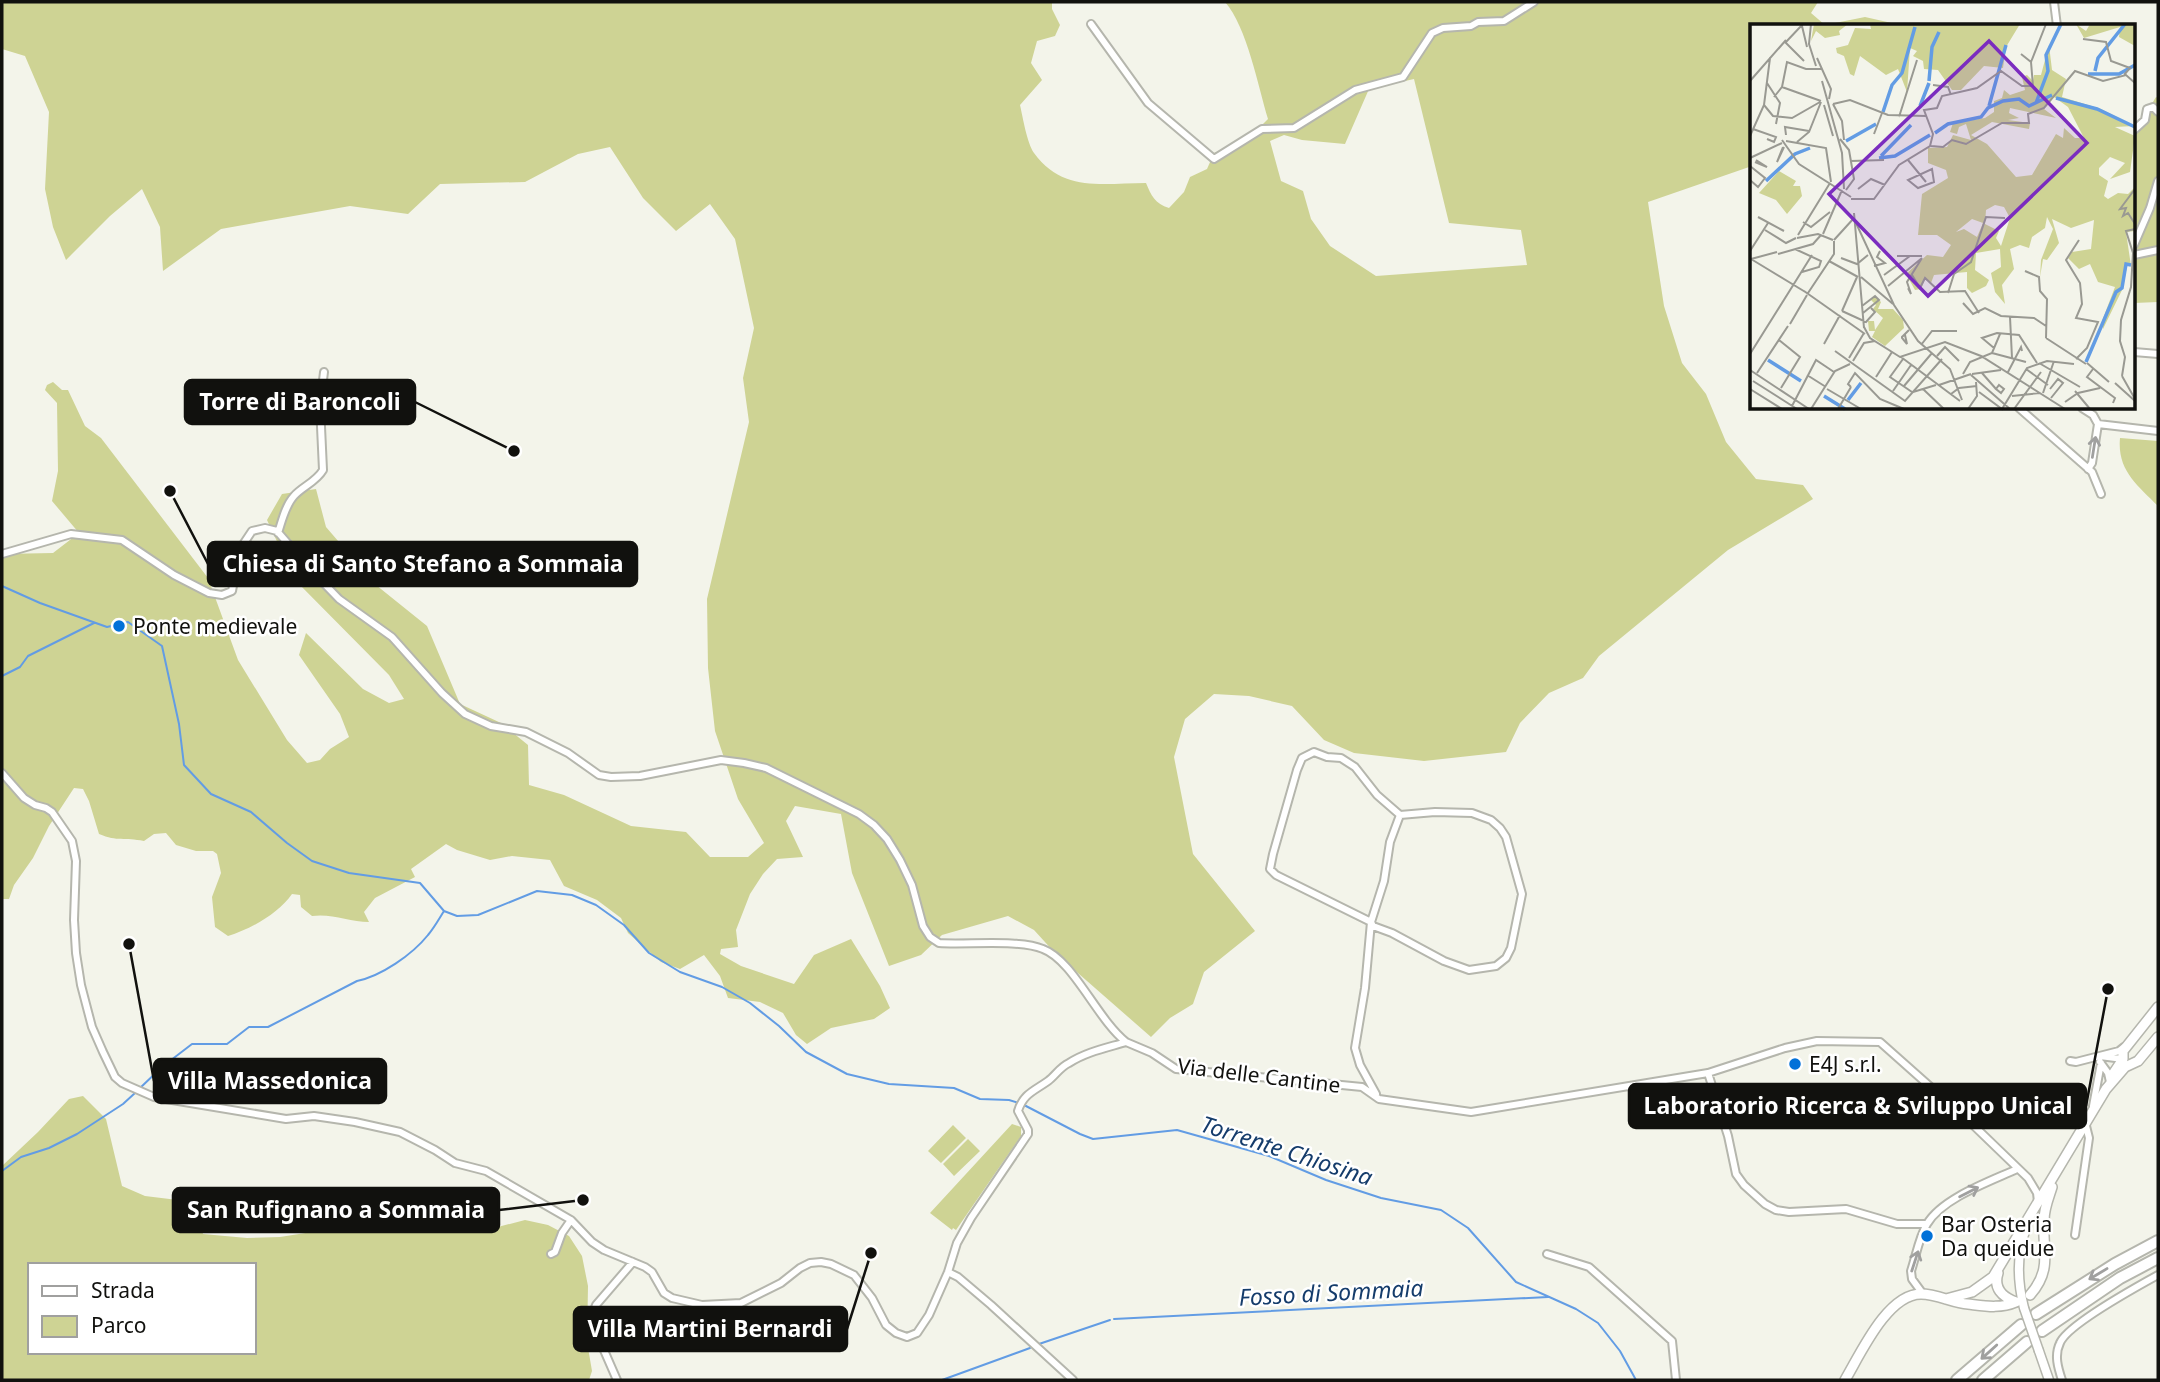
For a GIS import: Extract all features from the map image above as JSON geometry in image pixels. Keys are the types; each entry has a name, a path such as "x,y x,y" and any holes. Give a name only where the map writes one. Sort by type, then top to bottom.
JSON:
{"highway":[{"path":"2036,1314 2115,1264 2158,1241"},
{"path":"2042,1331 2120,1278 2158,1258"},
{"path":"1957,1380 2021,1325"},
{"path":"1983,1380 2027,1342"}],"main road":[{"path":"2132,1064 2126,1063 2122,1053 2158,1007"},
{"path":"2109,1084 2125,1067 2138,1061 2158,1038"},
{"path":"1946,1299 1980,1288 1998,1271 2035,1210 2043,1202 2085,1122 2123,1059"},
{"path":"2030,1295 2041,1280 2044,1270 2044,1219 2054,1178"},
{"path":"1998,1271 1996,1285 2003,1295 2020,1305"},
{"path":"1845,1380 1878,1325 1888,1312 1904,1299 1923,1294 1993,1307 2020,1305"}],"street":[{"path":"1091,24 1148,103 1213,159 1262,129 1294,128 1355,90 1403,77 1433,33 1443,28 1504,20 1534,2"},
{"path":"2054,2 2057,24"},
{"path":"2136,128 2145,120 2147,109 2153,107 2158,112"},
{"path":"2136,240 2158,181"},
{"path":"2136,256 2158,250"},
{"path":"2136,352 2158,354"},
{"path":"278,533 289,502 318,478 323,470 320,405 324,372"},
{"path":"2021,410 2088,469 2101,494"},
{"path":"2085,410 2093,415 2098,424 2092,463 2088,469"},
{"path":"2098,424 2158,431"},
{"path":"2,554 71,534 122,540 174,575 209,593 222,596 232,591 240,549 252,531 264,528 278,533 340,599 392,637 442,693 466,714 491,726 526,732 568,753 599,775 640,776 721,760 744,763 766,768 859,814 887,839 900,860 912,885 923,926 930,937 939,943 1026,945 1042,948 1058,956 1099,1013 1126,1042"},
{"path":"1314,752 1341,758 1355,767 1377,795 1400,815 1472,813 1491,820 1506,837 1522,894 1511,948 1506,958 1496,966 1469,970 1444,961 1306,891 1270,869 1302,758 1314,752"},
{"path":"2,773 24,798 52,812 72,841 76,861 76,953 81,985 92,1027 115,1077 122,1083 153,1097 286,1119 314,1116 375,1125 400,1132 454,1163 486,1171 571,1220 592,1242 604,1250 652,1272 664,1293 672,1298 702,1305 741,1303 780,1283 800,1268 821,1262 853,1275 872,1298 886,1325 895,1333 907,1337 917,1333 929,1315 948,1272 957,1243 1028,1134 1018,1109 1022,1101 1028,1093 1047,1082 1069,1062 1126,1042"},
{"name":"Via delle Cantine","path":"1379,1099 1363,1073 1355,1048 1365,988 1371,922 1384,881 1390,842 1400,815"},
{"name":"Via delle Cantine","path":"1126,1042 1176,1069 1362,1087 1379,1099 1471,1112 1708,1073 1785,1048 1817,1041 1880,1042 2028,1178 2037,1193 2035,1210"},
{"path":"2070,1061 2076,1062 2119,1051 2130,1041"},
{"path":"2146,1051 2158,1049"},
{"path":"2094,1056 2123,1059"},
{"path":"2094,1056 2110,1077 2109,1084"},
{"path":"2092,1110 2101,1063"},
{"path":"1708,1073 1728,1136 1736,1174 1765,1204 1776,1210 1789,1212 1846,1209 1897,1224 1926,1224"},
{"path":"2075,1235 2088,1138 2085,1122"},
{"path":"1923,1294 1912,1279 1911,1271 1926,1224 1949,1203 2017,1169"},
{"path":"2028,1178 2042,1183 2054,1178"},
{"path":"2035,1210 2023,1237 2019,1261 2020,1305 2049,1380"},
{"path":"551,1254 555,1252 562,1233 571,1220"},
{"path":"1547,1254 1589,1267 1672,1341 1676,1380"},
{"path":"617,1380 596,1332 592,1315 597,1305 633,1262"},
{"path":"948,1272 958,1277 991,1305 1073,1380"},
{"path":"2062,1380 2057,1354 2060,1341 2066,1334 2158,1275"}],"green space":[{"path":"2,2 1052,2 1052,9 1060,25 1055,36 1037,41 1031,63 1042,80 1020,105 1027,137 1034,153 1045,166 1071,180 1099,184 1146,183 1154,198 1169,208 1184,192 1190,177 1207,169 1214,153 1245,142 1268,119 1246,41 1225,2 1818,2 1811,13 1824,24 1750,24 1750,167 1648,202 1664,306 1682,363 1706,394 1726,442 1756,479 1803,485 1813,499 1728,550 1599,656 1583,678 1549,693 1520,723 1506,752 1424,761 1354,753 1324,740 1292,706 1249,696 1214,694 1185,719 1174,757 1193,854 1255,931 1204,972 1193,1004 1170,1018 1151,1037 1055,953 1034,930 1008,916 942,935 921,955 889,966 852,873 841,814 795,806 786,821 803,857 777,859 763,874 750,894 736,930 738,947 721,949 720,954 741,966 794,984 814,955 851,939 880,986 890,1008 874,1019 831,1028 807,1044 796,1035 783,1013 760,1002 728,998 720,976 704,955 680,969 661,962 628,933 621,918 597,900 564,886 550,860 512,856 490,860 446,844 411,869 415,877 375,898 364,912 369,922 312,916 301,907 300,895 292,894 264,920 228,936 215,927 212,897 221,873 217,854 176,845 166,833 154,834 144,841 111,838 99,834 83,789 74,788 14,885 9,899 2,899 2,554 53,553 79,533 52,501 58,471 57,403 45,390 47,385 53,382 62,390 68,390 85,426 101,438 208,578 238,660 287,740 307,763 320,760 330,749 349,737 340,714 299,655 306,633 363,689 389,703 404,699 389,675 295,580 267,520 282,494 316,489 326,527 376,585 427,626 460,704 501,723 528,745 529,785 564,795 631,826 686,832 710,857 748,857 764,843 738,799 715,731 708,668 707,599 749,422 743,378 754,328 735,239 710,204 676,231 643,198 610,147 578,154 525,182 440,184 408,214 350,206 221,229 163,271 160,227 142,189 110,216 66,260 53,227 45,189 49,112 25,56 2,49","holes":["1414,79 1449,223 1521,230 1527,265 1376,276 1330,246 1311,219 1303,191 1281,181 1270,141 1284,135 1302,140 1345,144 1369,89"]},
{"path":"1865,17 1896,24 1830,24"},
{"path":"2156,97 2158,98 2158,302 2136,303 2136,122 2142,120"},
{"path":"2120,438 2158,441 2158,506 2136,484 2125,468"},
{"path":"83,1096 106,1119 122,1186 145,1196 194,1202 203,1234 247,1238 280,1237 445,1211 482,1227 494,1228 525,1220 548,1225 569,1236 582,1256 588,1286 587,1342 592,1371 589,1380 2,1380 2,1166 69,1099"},
{"path":"1012,1124 1021,1127 1021,1136 956,1230 952,1230 930,1213"},
{"path":"953,1125 966,1138 941,1163 928,1151"},
{"path":"968,1139 980,1151 954,1176 943,1164"}],"waterway":[{"name":"Torrente Chiosina","path":"2,586 107,627 128,622 162,646 179,724 184,765 211,794 251,812 312,861 349,873 420,883 444,911 457,916 478,915 537,891 572,895 596,905 624,925 649,953 680,972 722,987 750,1003 806,1052 847,1074 889,1084 954,1088 980,1099 1019,1103"},
{"path":"2,676 20,667 28,656 94,623"},
{"path":"139,1089 192,1044 227,1044 249,1027 268,1027 357,981 386,970 421,943 444,911"},
{"path":"2,1171 21,1157 49,1148 77,1134 135,1093"},
{"name":"Torrente Chiosina","path":"1024,1105 1093,1139 1177,1130 1269,1156 1326,1180 1381,1198 1441,1210 1468,1228 1516,1282 1576,1309 1598,1323 1620,1351 1636,1380"},
{"name":"Fosso di Sommaia","path":"1114,1319 1548,1297"},
{"name":"Fosso di Sommaia","path":"1039,1344 1110,1320"},
{"name":"Fosso di Sommaia","path":"942,1380 1030,1348"}],"place":[{"name":"Torre di Baroncoli","path":"514,451"},
{"name":"Chiesa di Santo Stefano a Sommaia","path":"170,491"},
{"name":"Ponte medievale","path":"119,626"},
{"name":"Villa Massedonica","path":"129,944"},
{"name":"Laboratorio Ricerca & Sviluppo Unical","path":"2108,989"},
{"name":"E4J s.r.l.","path":"1795,1064"},
{"name":"San Rufignano a Sommaia","path":"583,1200"},
{"name":"Bar Osteria Da queidue","path":"1927,1236"},
{"name":"Villa Martini Bernardi","path":"871,1253"}]}
